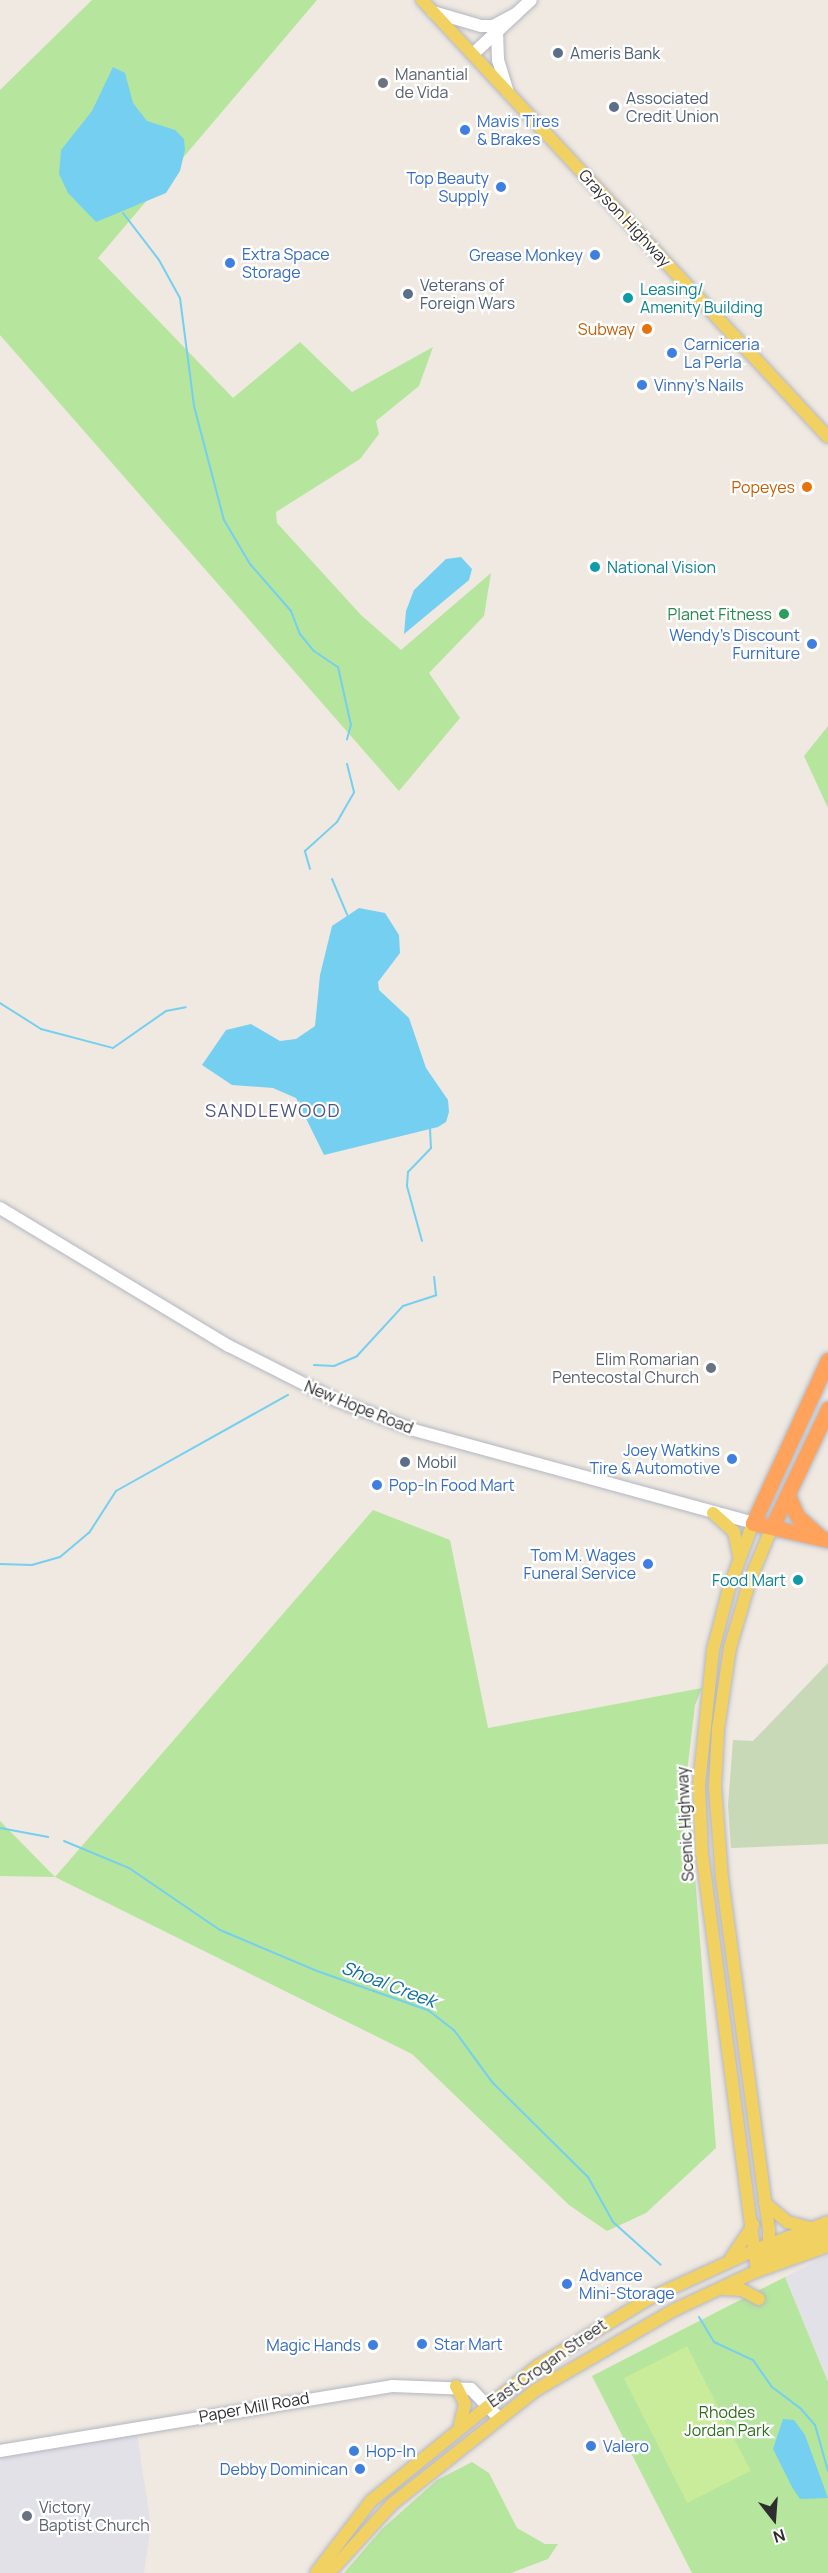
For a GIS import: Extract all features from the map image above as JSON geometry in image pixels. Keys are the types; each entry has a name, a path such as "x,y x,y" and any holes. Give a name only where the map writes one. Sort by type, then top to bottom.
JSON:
{"highway":[{"name":"Scenic Highway","path":"753,1523 828,1359"},
{"name":"Scenic Highway","path":"772,1527 828,1409"},
{"path":"788,1495 797,1516 825,1539"},
{"path":"753,1523 825,1539"}],"main road":[{"name":"Grayson Highway","path":"422,0 828,437"},
{"path":"713,1513 734,1532 739,1558"},
{"name":"Scenic Highway","path":"753,1523 739,1558 713,1650 699,1795 702,1853 753,2225 763,2258"},
{"name":"Scenic Highway","path":"763,2258 765,2203 722,1878 715,1786 718,1720 730,1648 750,1580 772,1527"},
{"path":"765,2203 788,2222 812,2228"},
{"name":"East Crogan Street","path":"329,2573 392,2504 498,2417 608,2346 719,2289 812,2228 828,2223"},
{"path":"726,2262 753,2225"},
{"path":"763,2258 828,2234"},
{"name":"East Crogan Street","path":"316,2573 371,2501 460,2425 582,2336 726,2262 828,2246"},
{"path":"719,2289 742,2290 759,2299"},
{"path":"456,2386 465,2404 460,2425"}],"street":[{"path":"473,54 531,0"},
{"path":"433,12 481,26 493,26 516,14"},
{"path":"497,32 498,60 508,92"},
{"name":"New Hope Road","path":"0,1208 229,1347 336,1400 414,1430 753,1523"},
{"name":"Paper Mill Road","path":"0,2451 344,2392 456,2386 475,2390 498,2417"}],"shaded area":[{"path":"828,2255 828,2382 785,2277"},
{"path":"137,2433 151,2527 144,2573 0,2573 0,2456"}],"green space":[{"path":"92,0 317,0 98,258 233,398 300,342 352,392 433,347 419,386 376,421 379,434 360,459 276,512 277,523 361,615 401,650 491,573 484,616 429,673 460,718 399,791 0,335 0,90"},
{"path":"828,726 828,808 804,756"},
{"path":"373,1510 450,1540 488,1728 702,1688 695,1705 687,1772 716,2148 646,2213 607,2231 569,2205 412,2054 55,1877"},
{"path":"828,1663 828,1844 731,1848 728,1805 733,1740 753,1741"},
{"path":"0,1821 55,1877 0,1876"},
{"name":"Rhodes Jordan Park","path":"785,2277 828,2382 828,2573 692,2573 592,2376"},
{"path":"687,2346 751,2471 687,2503 624,2378"},
{"path":"472,2462 489,2473 517,2528 545,2544 558,2544 548,2559 511,2573 344,2573 382,2529 437,2480"}],"water":[{"path":"113,67 125,73 133,103 147,121 175,130 184,139 185,150 180,171 166,193 96,222 68,193 59,174 61,150 92,111"},
{"path":"461,557 472,569 469,580 404,634 406,611 414,590 446,559"},
{"path":"359,908 385,913 399,935 400,953 378,982 379,990 409,1018 426,1068 448,1100 449,1112 446,1122 438,1127 324,1155 296,1098 273,1088 232,1085 202,1065 226,1030 251,1024 280,1041 296,1039 315,1026 320,975 332,926"},
{"path":"783,2419 794,2420 805,2435 828,2498 800,2499 792,2487 773,2449"}],"waterway":[{"path":"123,213 159,260 180,298 194,406 224,520 250,564 291,611 300,634 314,651 338,667 351,725 347,739"},
{"path":"310,869 305,851 337,822 354,792 347,764"},
{"path":"332,879 347,915"},
{"path":"0,1003 41,1029 113,1048 166,1011 186,1007"},
{"path":"422,1241 407,1186 408,1172 431,1148 430,1129"},
{"path":"314,1365 334,1366 357,1356 403,1306 436,1295 434,1277"},
{"path":"0,1564 32,1565 60,1557 89,1533 116,1491 288,1395"},
{"name":"Shoal Creek","path":"0,1828 48,1837"},
{"name":"Shoal Creek","path":"64,1841 129,1868 220,1930 317,1971 428,2010 454,2030 492,2082 588,2177 613,2222 661,2265"},
{"name":"Shoal Creek","path":"699,2317 714,2342 753,2360 772,2387 801,2409 815,2425 828,2471"}],"place":[{"name":"Ameris Bank","path":"558,53"},
{"name":"Manantial de Vida","path":"383,83"},
{"name":"Associated Credit Union","path":"614,107"},
{"name":"Mavis Tires & Brakes","path":"465,130"},
{"name":"Top Beauty Supply","path":"501,187"},
{"name":"Grease Monkey","path":"595,255"},
{"name":"Extra Space Storage","path":"230,263"},
{"name":"Veterans of Foreign Wars","path":"408,294"},
{"name":"Leasing/ Amenity Building","path":"628,298"},
{"name":"Subway","path":"647,329"},
{"name":"Carniceria La Perla","path":"672,353"},
{"name":"Vinny's Nails","path":"642,385"},
{"name":"Popeyes","path":"807,487"},
{"name":"National Vision","path":"595,567"},
{"name":"Planet Fitness","path":"784,614"},
{"name":"Wendy's Discount Furniture","path":"812,644"},
{"name":"Elim Romarian Pentecostal Church","path":"711,1368"},
{"name":"Joey Watkins Tire & Automotive","path":"732,1459"},
{"name":"Mobil","path":"405,1462"},
{"name":"Pop-In Food Mart","path":"377,1485"},
{"name":"Tom M. Wages Funeral Service","path":"648,1564"},
{"name":"Food Mart","path":"798,1580"},
{"name":"Advance Mini-Storage","path":"567,2284"},
{"name":"Star Mart","path":"422,2344"},
{"name":"Magic Hands","path":"373,2345"},
{"name":"Valero","path":"591,2446"},
{"name":"Hop-In","path":"354,2451"},
{"name":"Debby Dominican","path":"360,2469"},
{"name":"Victory Baptist Church","path":"27,2516"}],"district":[{"name":"SANDLEWOOD","path":"273,1110"}]}
